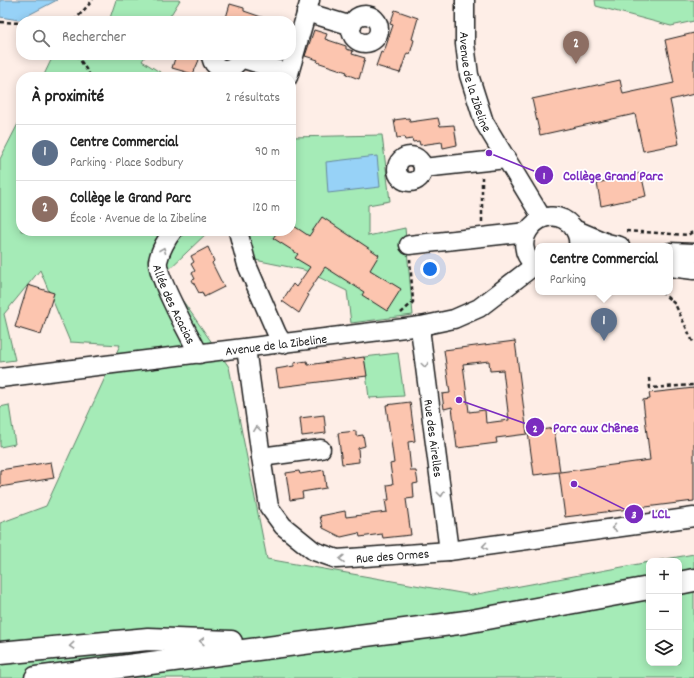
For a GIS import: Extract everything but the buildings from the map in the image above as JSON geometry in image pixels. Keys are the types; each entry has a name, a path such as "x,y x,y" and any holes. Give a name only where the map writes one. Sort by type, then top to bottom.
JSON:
{"main road":[{"path":"682,582 694,580"},
{"path":"36,678 466,622 646,589"},
{"path":"0,653 148,639 297,644"},
{"path":"80,678 120,667"}],"street":[{"name":"Avenue de la Zibeline","path":"464,0 465,44 469,75 484,122 542,218"},
{"path":"296,47 308,6 352,26"},
{"path":"212,60 216,66 226,69 235,66 238,60"},
{"path":"250,60 280,72"},
{"path":"289,72 292,60"},
{"path":"423,168 506,159"},
{"path":"535,265 528,257 525,249 525,240 527,232 531,226 542,218 550,217 566,221 576,238 603,243"},
{"path":"409,245 527,232"},
{"name":"Allée des Acacias","path":"169,236 158,262 162,279 199,354"},
{"path":"239,236 247,265 277,334 283,344"},
{"path":"673,252 694,253"},
{"name":"Avenue de la Zibeline","path":"0,378 421,326 454,319 479,308 535,267"},
{"path":"673,267 694,270"},
{"name":"Rue des Airelles","path":"421,326 448,551"},
{"name":"Rue des Ormes","path":"246,348 269,507 283,526 314,552 337,559 448,551 694,517"},
{"path":"261,457 321,450"}],"path":[{"path":"79,16 93,0"},
{"path":"0,22 16,23"},
{"path":"79,60 88,72"},
{"path":"614,243 614,230 688,235 694,231"},
{"path":"396,317 413,302 409,245"},
{"path":"664,295 675,304 694,344"},
{"path":"649,378 650,388 694,385"}],"green space":[{"path":"116,0 180,0 170,16 111,16"},
{"path":"595,0 694,0 694,21 671,26 596,6"},
{"path":"51,60 143,60 142,61 160,72 45,72"},
{"path":"16,128 16,236 204,236 164,274 229,367 267,559 472,595 646,563 646,666 682,666 682,558 672,558 694,554 694,678 0,678 0,523 46,506 120,345 70,342 40,270 4,314 15,360 0,362 0,159"},
{"path":"382,135 390,201 368,205 368,236 405,228 413,315 351,323 347,291 304,270 255,260 248,236 296,236 296,137"},
{"path":"398,353 404,396 369,398 364,357"},
{"path":"9,405 15,444 0,447 0,407"}],"water":[{"path":"0,0 57,0 27,16 16,16 16,20 0,17"},
{"path":"377,156 380,187 328,193 326,162"}],"place":[{"name":"Collège le Grand Parc","path":"576,64"},
{"name":"Collège Grand Parc","path":"489,153"},
{"name":"Centre Commercial","path":"604,341"},
{"name":"Parc aux Chênes","path":"459,400"},
{"name":"LCL","path":"574,484"}]}
